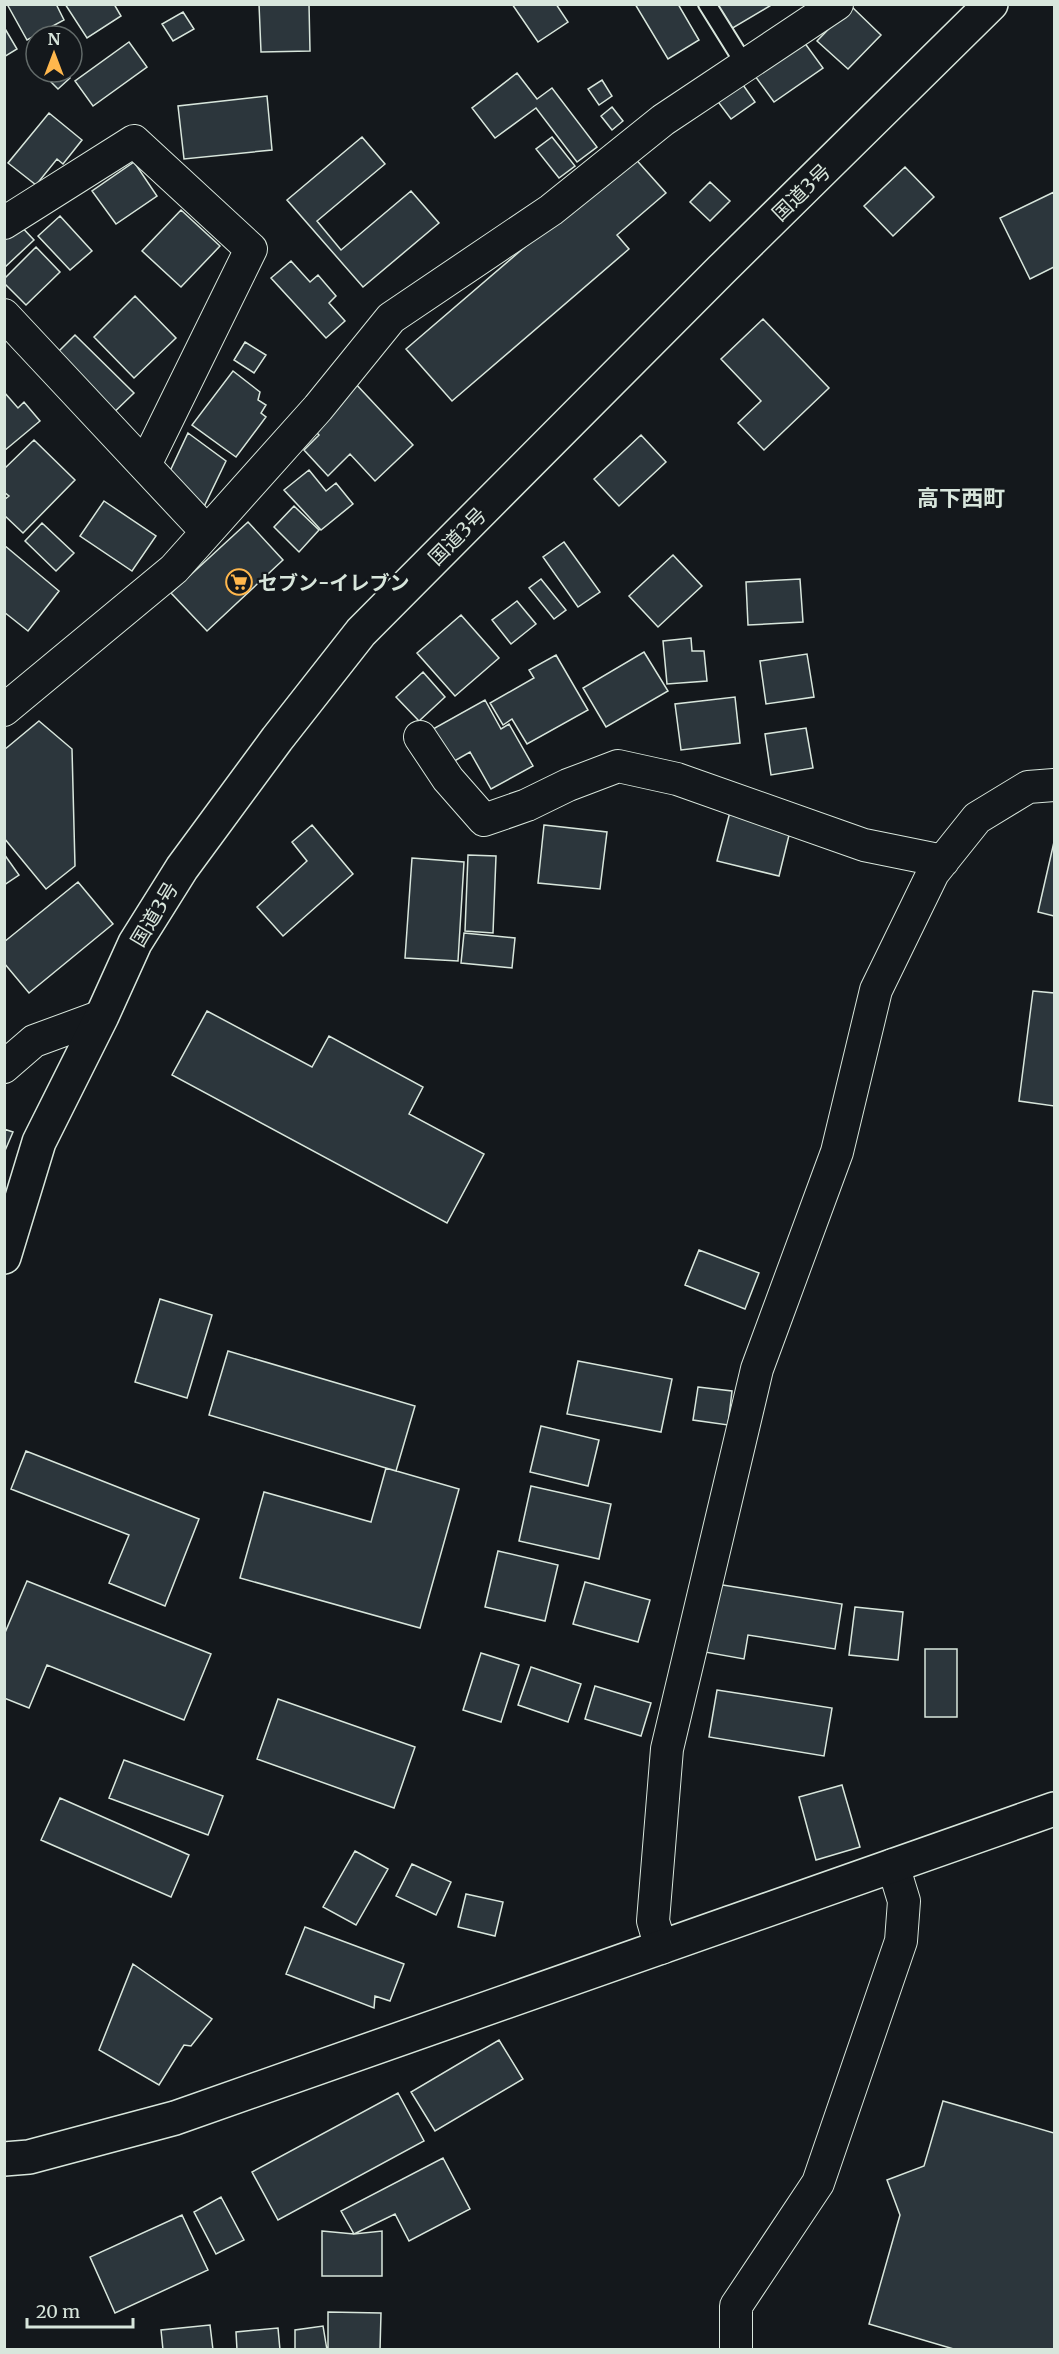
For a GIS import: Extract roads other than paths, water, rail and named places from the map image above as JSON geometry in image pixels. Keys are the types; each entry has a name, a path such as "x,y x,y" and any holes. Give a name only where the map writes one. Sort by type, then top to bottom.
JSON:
{"main road":[{"name":"国道3号","path":"4,1257 39,1142 102,1016 135,943 182,868 273,745 362,632 730,261 991,4"},
{"path":"4,2159 29,2157 175,2118 1054,1809"}],"street":[{"path":"4,710 174,569 318,408 392,318 551,210 663,120 837,4"},
{"path":"4,223 134,141 251,249 145,465"},
{"path":"4,315 207,532"},
{"path":"420,737 448,779 484,820 527,805 568,784 618,766 677,779 864,845 943,861"},
{"path":"661,1948 653,1921 667,1749 757,1369 837,1152 876,990 933,873 977,818 1028,788 1054,785"},
{"path":"4,1067 34,1041 102,1016"},
{"path":"736,2349 736,2306 818,2182 901,1941 904,1901 893,1865"}],"lane":[{"path":"707,4 745,65"}],"place":[{"name":"セブン-イレブン","path":"239,582"}],"district":[{"name":"高下西町","path":"961,498"}]}
